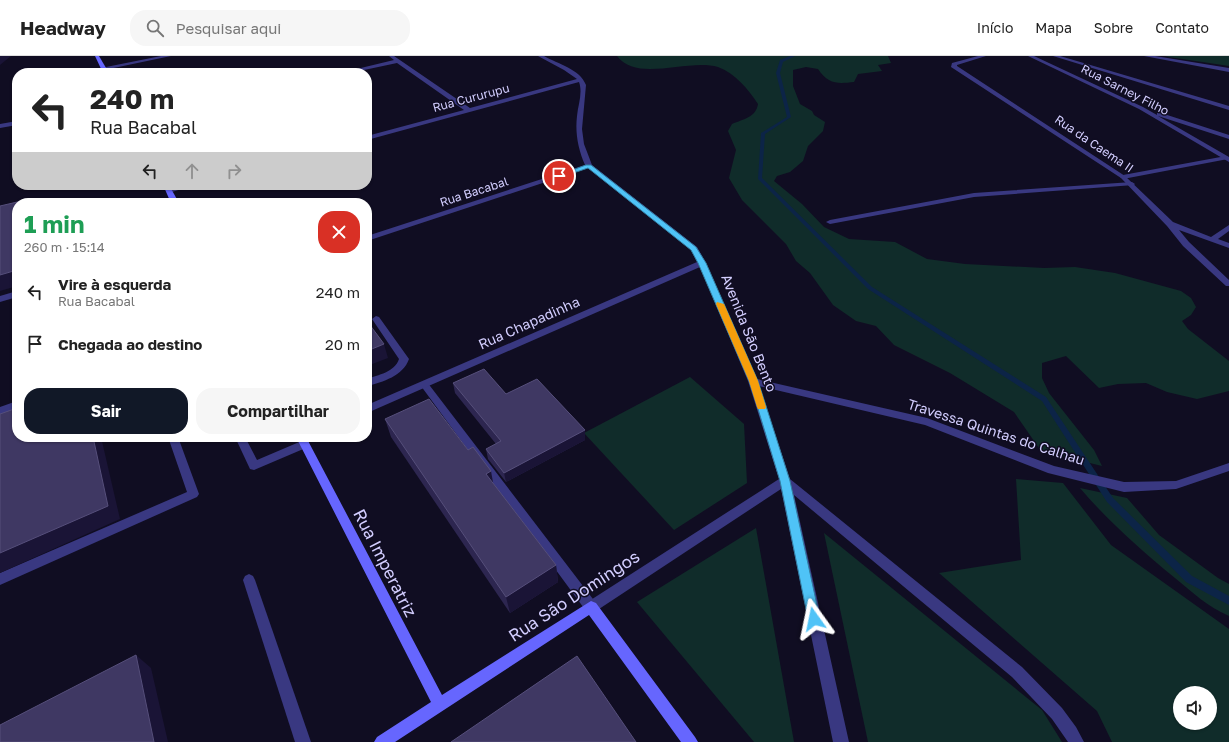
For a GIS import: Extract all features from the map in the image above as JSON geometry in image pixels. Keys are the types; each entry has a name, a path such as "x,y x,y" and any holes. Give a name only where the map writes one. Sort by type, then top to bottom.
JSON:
{"street":[{"path":"97,56 103,68"},
{"path":"118,68 169,56"},
{"path":"391,56 468,110"},
{"path":"540,56 572,73 581,80"},
{"name":"Rua da Caema II","path":"984,56 961,61 954,64 954,67 1123,176 1170,224 1186,244 1229,284"},
{"name":"Rua Sarney Filho","path":"1030,56 1141,108 1228,159"},
{"path":"1056,56 1229,108"},
{"path":"1146,56 1229,70"},
{"path":"366,68 398,61"},
{"name":"Rua Cururupu","path":"372,137 581,80"},
{"name":"Avenida São Bento","path":"581,80 584,85 578,118 578,134 581,150 589,166 694,249 702,263 753,381 785,481 841,742"},
{"path":"1141,108 1229,137"},
{"path":"0,126 12,124"},
{"path":"1123,176 1228,159"},
{"name":"Rua Bacabal","path":"372,237 589,166"},
{"path":"830,222 974,195 1132,184"},
{"path":"1170,224 1229,246"},
{"path":"1213,239 1229,227"},
{"name":"Rua Chapadinha","path":"372,407 702,263"},
{"path":"0,299 12,295"},
{"path":"372,381 398,370 404,363 404,359 376,319"},
{"name":"Travessa Quintas do Calhau","path":"753,381 927,422 1052,470 1124,487 1176,485 1229,467"},
{"path":"424,384 690,742"},
{"path":"0,411 12,407"},
{"path":"0,579 193,494 175,442"},
{"path":"242,442 254,466 297,442"},
{"name":"Rua Imperatriz","path":"304,442 440,705"},
{"path":"785,481 1016,672 1049,705 1071,731 1076,742"},
{"name":"Rua São Domingos","path":"382,742 785,481"},
{"path":"248,580 303,742"}],"green space":[{"path":"617,56 888,56 891,63 878,65 882,71 858,74 854,82 833,82 825,78 818,69 806,67 793,70 793,86 800,104 812,111 814,115 825,122 823,131 808,146 803,161 790,172 777,176 774,181 802,204 824,227 849,239 895,242 927,259 965,264 1044,268 1075,267 1115,273 1181,291 1191,298 1196,307 1191,315 1182,321 1188,329 1229,361 1229,391 1197,399 1167,392 1146,383 1118,384 1099,388 1066,356 1042,363 1042,378 1049,393 1094,450 1102,466 1041,451 1014,412 950,373 894,345 876,326 856,321 833,305 810,273 796,261 786,244 742,200 729,178 736,150 728,131 732,124 752,115 758,104 741,82 730,73 718,67 692,65 650,69 637,68 626,64"},
{"path":"1165,56 1229,56 1229,66 1169,57"},
{"path":"690,377 744,424 747,483 674,530 584,433"},
{"path":"1016,479 1063,483 1111,545 1229,629 1229,742 1112,742 1097,711 939,573 1021,560"},
{"path":"1080,488 1127,498 1159,535 1218,578 1229,584 1229,616 1200,599 1150,557 1113,524"},
{"path":"756,528 794,742 754,742 637,602"},
{"path":"824,533 1042,710 1062,742 868,742"}],"building":[{"path":"12,203 12,271 0,275 0,206"},
{"path":"372,328 384,344 372,349"},
{"path":"484,369 506,394 537,379 585,430 504,473 486,449 501,441 453,383"},
{"path":"429,399 468,450 473,447 491,471 486,474 556,565 506,597 385,419"},
{"path":"12,410 12,442 94,442 108,506 0,553 0,414"},
{"path":"136,655 154,742 0,742 0,725"},
{"path":"577,656 636,742 451,742"}],"waterway":[{"path":"793,56 781,61 778,73 789,117 763,133 760,178 870,288 1044,399 1110,500 1189,579 1229,601"}],"slow traffic":[{"path":"720,304 753,381 761,407"}],"route":[{"path":"559,176 589,166 694,249 702,263 753,381 785,481 814,619"}]}
